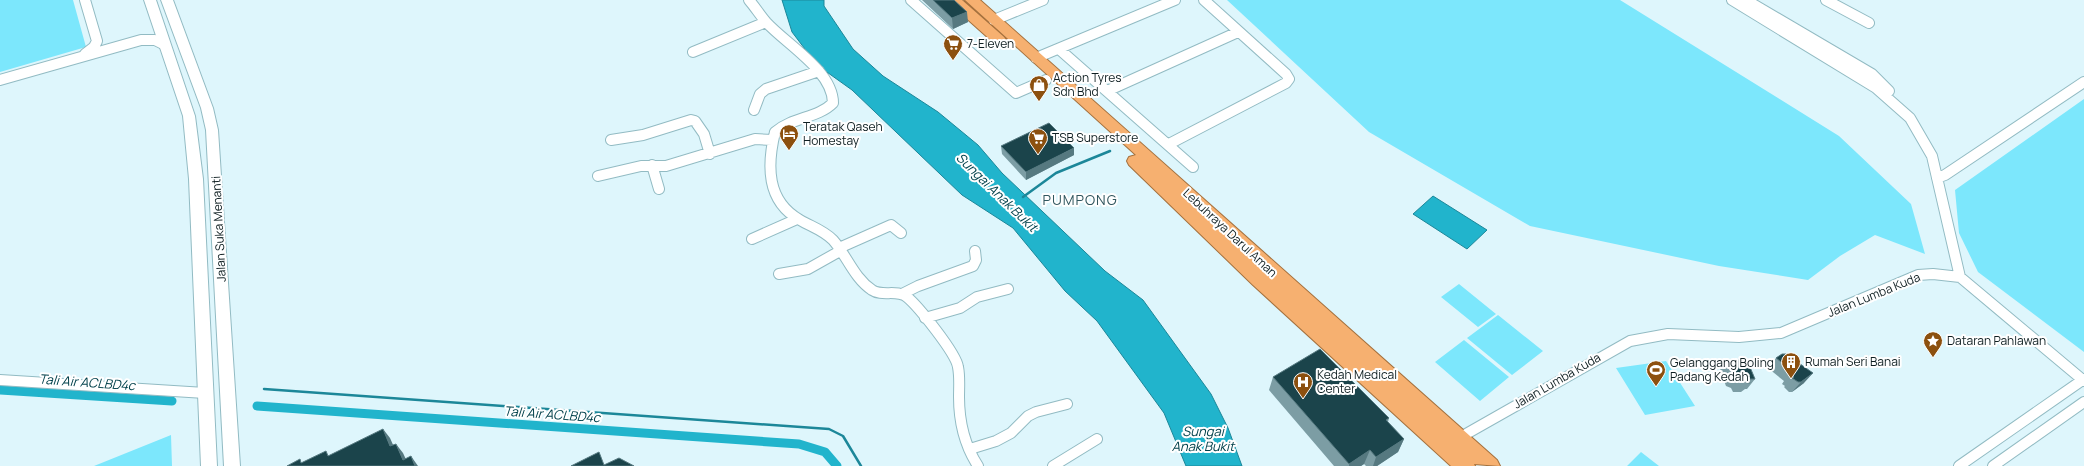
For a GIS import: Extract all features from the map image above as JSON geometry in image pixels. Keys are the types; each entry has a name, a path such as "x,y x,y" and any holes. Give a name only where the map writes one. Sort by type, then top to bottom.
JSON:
{"highway":[{"name":"Lebuhraya Darul Aman","path":"953,0 1109,136 1225,247 1255,263 1490,466"},
{"name":"Lebuhraya Darul Aman","path":"972,0 1119,131 1465,466"},
{"path":"1225,247 1255,263"}],"main road":[{"name":"Jalan Suka Menanti","path":"150,0 189,116 196,179 209,466"},
{"name":"Jalan Suka Menanti","path":"167,0 207,108 212,130 232,466"}],"street":[{"path":"80,57 89,52 97,41 85,0"},
{"path":"749,0 766,22 819,71 825,79 833,97 831,105 822,112 780,126 775,132 772,140 772,181 775,196 797,218 818,227 829,235 850,267 873,291 882,294 902,294 918,286 973,266 976,260 975,251"},
{"path":"911,0 1016,94 1046,80"},
{"path":"994,20 1043,0"},
{"path":"1036,58 1175,0"},
{"path":"1169,144 1288,81 1289,76 1204,0"},
{"path":"1732,0 1876,88 1910,118 1922,136 1932,156 1960,277 2084,380 1959,466"},
{"path":"1746,0 1872,74 1892,93"},
{"path":"1826,0 1868,23"},
{"path":"693,52 766,22"},
{"path":"1107,91 1238,32"},
{"path":"0,80 141,40 155,40 165,45"},
{"path":"1059,49 1169,144 1193,167"},
{"path":"1840,65 1848,60"},
{"path":"754,110 760,94 766,88 819,71"},
{"path":"1937,178 1945,175 2084,82"},
{"path":"611,140 643,135 691,120 695,121 701,129 710,154"},
{"path":"598,176 652,165 663,166 710,154 749,140 772,140"},
{"path":"652,165 659,189"},
{"path":"752,239 797,218"},
{"path":"779,274 808,270 839,249 891,225 901,233"},
{"name":"Jalan Lumba Kuda","path":"1459,438 1613,349 1630,341 1668,334 1739,337 1781,334 1918,274 1960,277"},
{"path":"925,318 960,308 977,297 1008,289"},
{"path":"902,294 925,318 956,356 959,362 959,399 961,421 970,449 978,466"},
{"path":"0,380 205,394"},
{"path":"1993,466 2084,402"},
{"path":"970,449 996,441 1011,433 1028,416 1036,412 1067,404"},
{"path":"1053,466 1097,439"}],"shaded area":[{"path":"0,0 73,0 86,47 0,72"},
{"path":"1227,0 1620,0 1839,136 1911,204 1925,254 1875,235 1840,256 1808,280 1719,266 1530,226 1369,132"},
{"path":"2084,99 2084,352 1978,272 1959,233 1955,190"},
{"path":"1459,284 1496,314 1478,327 1441,297"},
{"path":"1498,315 1543,351 1512,375 1467,338"},
{"path":"1464,340 1509,377 1480,401 1435,362"},
{"name":"Gelanggang Boling Padang Kedah","path":"1666,361 1695,406 1645,415 1616,368"},
{"path":"171,435 172,466 94,466"},
{"path":"1641,452 1659,466 1627,466"}],"water":[{"name":"Sungai Anak Bukit","path":"782,0 824,0 824,6 853,49 883,76 938,112 978,145 1002,173 1105,271 1143,300 1211,394 1228,428 1242,466 1186,466 1164,413 1097,321 1065,291 1013,228 962,195 852,90 817,65 792,32"},
{"path":"1433,196 1487,230 1467,249 1413,214"}],"building":[{"path":"933,0 954,0 967,12 952,18"},
{"name":"TSB Superstore","path":"1049,123 1074,148 1026,172 1001,146"},
{"path":"1320,349 1389,418 1386,420 1404,439 1376,457 1370,450 1349,464 1273,377"},
{"path":"1782,354 1786,354 1813,373 1801,382 1798,382 1792,378 1794,377 1790,374 1794,372 1776,358"},
{"path":"1728,360 1747,360 1755,379 1748,379 1750,383 1741,382 1739,378 1734,376"},
{"path":"383,429 390,446 396,444 403,460 411,456 415,466 287,466 300,459 301,463 326,451 328,456"},
{"path":"599,452 604,465 619,458 634,466 571,466"}],"waterway":[{"path":"1023,197 1056,173 1110,151"},
{"path":"264,389 829,429 843,436 861,466"},
{"name":"Tali Air ACLBD4c","path":"0,390 172,401"},
{"name":"Tali Air ACLBD4c","path":"257,406 799,444 825,452 837,466"}],"place":[{"name":"7-Eleven","path":"953,61"},
{"name":"Action Tyres Sdn Bhd","path":"1039,102"},
{"name":"Teratak Qaseh Homestay","path":"789,151"},
{"name":"TSB Superstore","path":"1038,155"},
{"name":"Dataran Pahlawan","path":"1933,358"},
{"name":"Rumah Seri Banai","path":"1791,379"},
{"name":"Gelanggang Boling Padang Kedah","path":"1656,387"},
{"name":"Kedah Medical Center","path":"1303,399"}],"district":[{"name":"PUMPONG","path":"1080,200"}]}
